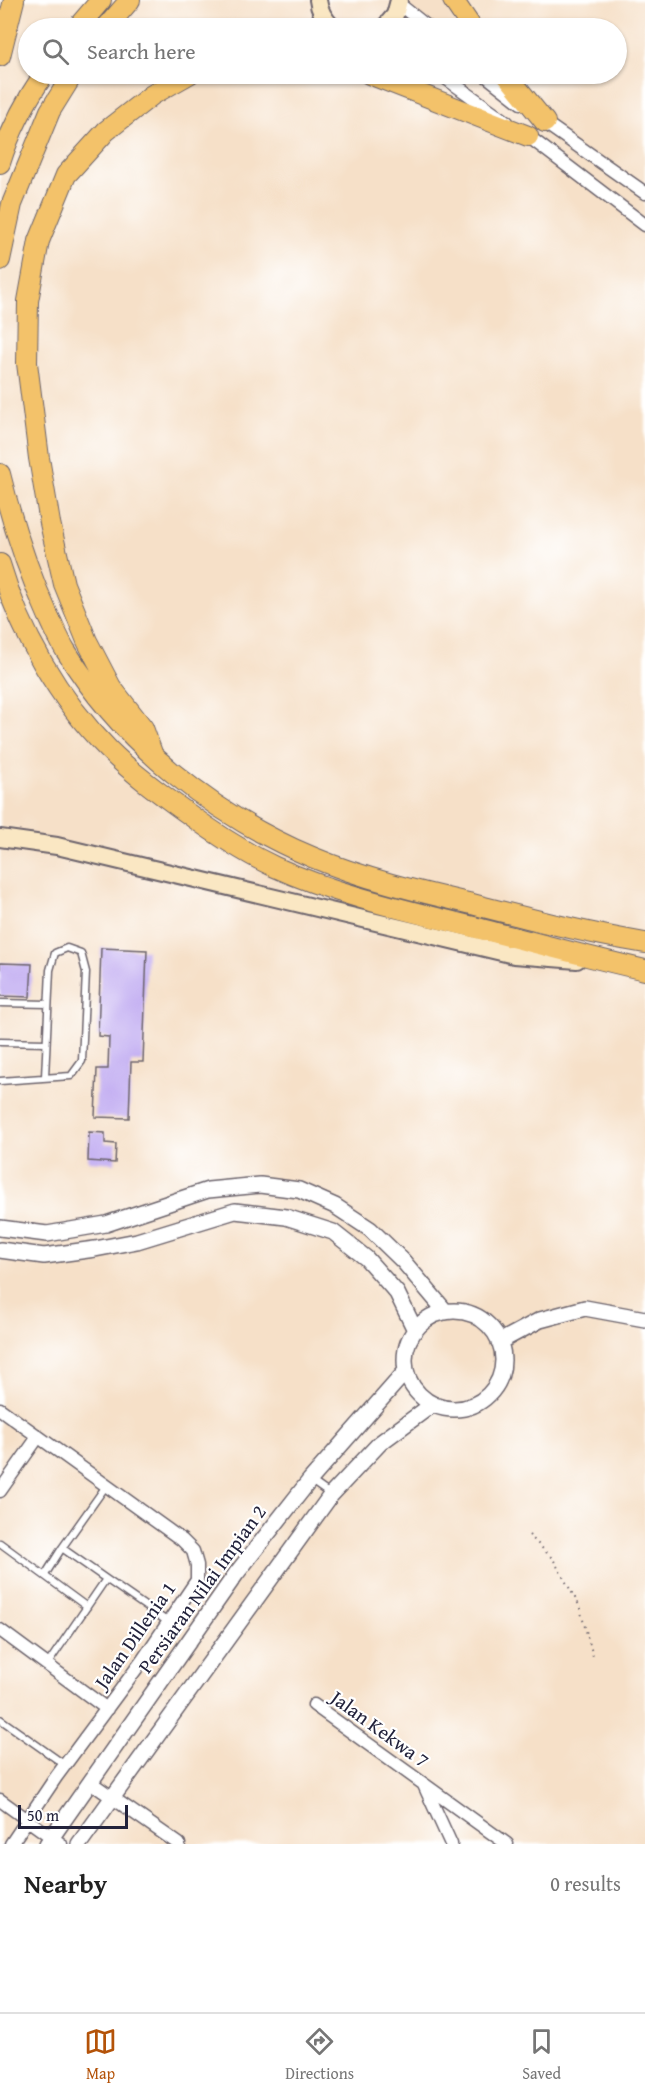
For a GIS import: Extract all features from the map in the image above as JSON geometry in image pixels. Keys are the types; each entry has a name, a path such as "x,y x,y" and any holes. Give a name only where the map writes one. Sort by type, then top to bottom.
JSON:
{"highway":[{"path":"2,51 14,0"},
{"path":"2,51 24,0"},
{"path":"86,18 101,0"},
{"path":"115,18 130,0"},
{"path":"453,0 465,18"},
{"path":"0,163 8,139 28,97 37,84"},
{"path":"0,260 12,204 50,111 67,84"},
{"path":"154,757 143,728 106,678 87,641 64,584 50,523 36,434 27,363 28,301 39,241 66,175 106,131 152,94 170,84"},
{"path":"395,84 528,136"},
{"path":"514,84 545,122"},
{"path":"0,474 11,522 35,587 64,649 88,686 124,728 154,757 195,790 280,842 348,871 590,934 645,943"},
{"path":"0,564 4,583 20,622 51,675 84,722 109,750 139,776 214,832 274,866 380,904 645,970"}],"main road":[{"path":"318,0 318,7 324,18"},
{"path":"392,18 399,2"},
{"path":"0,838 57,846 514,955 617,963"}],"street":[{"path":"399,2 417,18"},
{"path":"454,84 528,136 645,225"},
{"path":"497,84 545,122 645,193"},
{"path":"0,1228 47,1234 106,1224 208,1190 260,1185 299,1190 335,1206 370,1229 403,1261 446,1312"},
{"path":"0,1250 44,1256 95,1249 137,1240 235,1211 286,1217 333,1232 366,1258 398,1293 415,1330"},
{"path":"499,1342 540,1320 585,1308 645,1319"},
{"path":"446,1312 462,1312 478,1317 490,1328 499,1342 503,1356 502,1371 497,1384 488,1396 476,1404 447,1409 421,1396 412,1385 406,1371 405,1356 408,1342 415,1330 434,1315 446,1312"},
{"name":"Persiaran Nilai Impian 2","path":"53,1842 90,1782 236,1574 310,1480 406,1371"},
{"path":"80,1844 331,1495 380,1443 434,1404"},
{"name":"Jalan Dillenia 1","path":"0,1409 182,1540 193,1551 197,1565 197,1580 169,1623 11,1844"},
{"path":"0,1491 38,1437"},
{"path":"0,1630 107,1709"},
{"name":"Jalan Kekwa 7","path":"314,1705 507,1844"},
{"path":"90,1782 179,1844"},
{"name":"Jalan Kekwa 7","path":"423,1784 451,1844"},
{"path":"0,1800 53,1842"}],"lane":[{"path":"0,1081 71,1076 82,1061 86,972 81,953 67,948 55,953 50,970 45,1077"},
{"path":"0,1003 48,1004"},
{"path":"0,1042 46,1043"},
{"path":"310,1480 331,1495"},
{"path":"45,1575 106,1486"},
{"path":"0,1544 87,1606"},
{"path":"62,1548 169,1623"},
{"path":"47,1665 106,1579"},
{"path":"0,1719 66,1765"}],"path":[{"path":"529,1535 553,1559 579,1605 594,1660"}],"building":[{"path":"101,948 147,950 143,1062 131,1062 129,1118 95,1117 97,1069 108,1069 109,1037 98,1036"},
{"path":"0,963 32,964 30,997 0,996"},
{"path":"89,1132 105,1133 105,1143 116,1144 115,1163 88,1161"}]}
